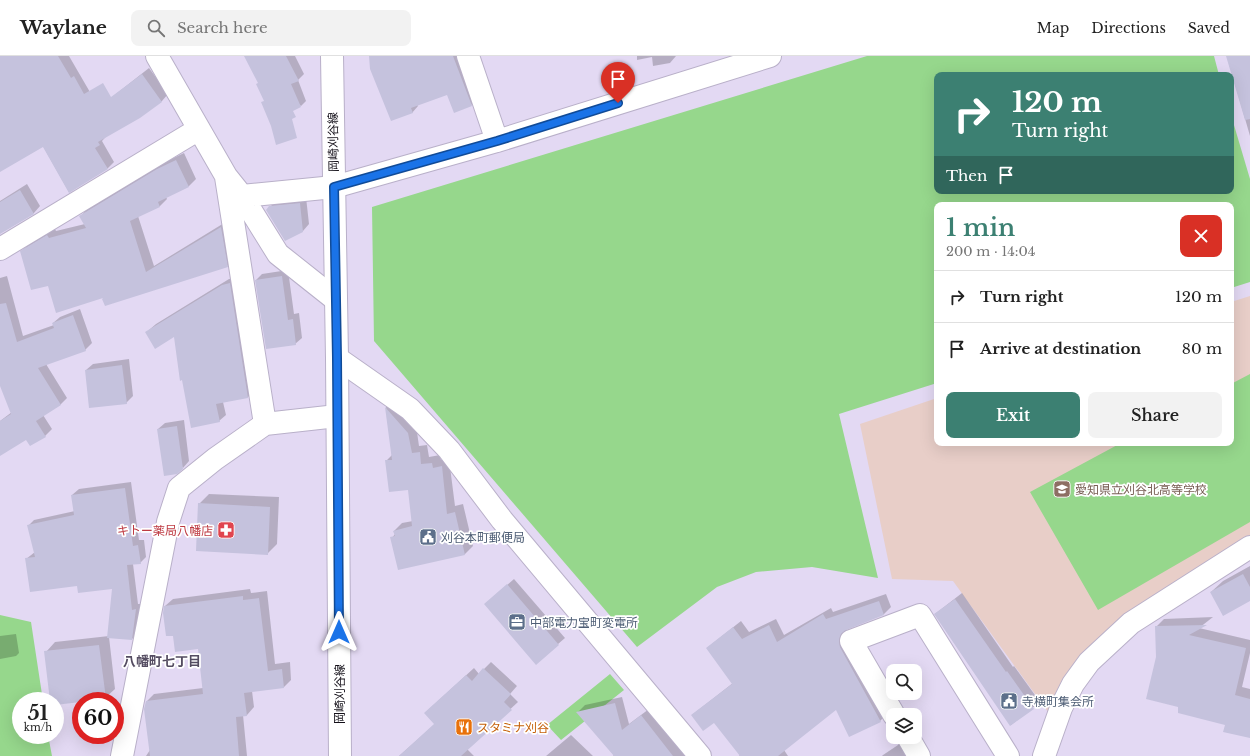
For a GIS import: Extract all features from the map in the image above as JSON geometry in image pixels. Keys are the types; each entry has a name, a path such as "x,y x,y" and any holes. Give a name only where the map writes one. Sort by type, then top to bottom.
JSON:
{"street":[{"path":"157,56 226,176 242,196 278,254 336,300"},
{"name":"岡崎刈谷線","path":"332,56 337,358 340,756"},
{"path":"468,56 497,141"},
{"path":"242,196 334,187 497,141 770,56"},
{"path":"0,249 199,129"},
{"path":"226,176 265,424"},
{"path":"337,358 410,409 449,450 502,520 700,756"},
{"path":"122,756 168,522 179,488 215,459 265,424 337,416"},
{"path":"1044,756 1060,708 1073,684 1089,662 1131,623 1249,550"},
{"path":"890,708 851,641 920,615 1008,756"},
{"path":"912,744 919,756"}],"shaded area":[{"name":"愛知県立刈谷北高等学校","path":"1250,296 1250,536 1189,574 1080,660 1048,712 953,581 892,579 860,424 934,399 934,446 1234,446 1234,301"}],"green space":[{"path":"867,56 1214,56 1218,72 934,72 934,194 1234,194 1234,125 1250,179 1250,282 1234,287 1234,202 934,202 934,384 839,414 878,578 812,567 756,572 717,587 637,647 374,341 372,207"},
{"path":"1250,374 1250,522 1098,610 1030,492 1115,446 1234,446 1234,382"},
{"path":"0,615 31,622 42,692 12,692 12,744 50,744 52,756 0,756"},
{"path":"610,674 624,690 561,740 547,725"}],"building":[{"path":"0,56 58,56 71,78 74,76 84,94 103,83 111,97 142,74 162,102 140,118 98,142 100,145 95,148 108,169 69,193 43,147 0,172"},
{"path":"244,56 286,56 299,81 291,84 301,107 293,111 296,117 292,119 297,138 276,145 271,126 261,102 264,101 256,84 258,83"},
{"path":"369,56 453,56 472,106 454,113 447,95 411,108 413,113 391,121 370,69"},
{"path":"1226,56 1250,56 1250,119 1245,120 1234,83 1234,72 1231,72"},
{"path":"176,160 189,187 158,202 160,207 130,221 146,272 221,227 228,267 105,306 102,299 103,298 56,313 48,286 31,290 20,251 47,235 49,238 86,228 79,216 157,169"},
{"path":"20,190 34,214 0,234 0,202"},
{"path":"300,203 303,232 285,241 266,210 269,206"},
{"path":"282,276 288,320 293,319 296,345 266,349 255,280"},
{"path":"230,283 248,398 216,404 220,422 191,428 182,380 180,381 174,337 155,349 145,332 222,285"},
{"path":"6,303 17,342 54,328 52,323 73,315 86,351 38,368 61,405 36,421 46,437 30,446 26,440 0,456 0,421 11,414 0,386 0,304"},
{"path":"122,365 127,404 89,408 85,370"},
{"path":"385,407 408,433 412,453 420,452 421,464 432,463 433,468 442,466 447,514 455,512 465,555 398,570 390,537 395,536 393,531 412,526 408,490 389,492 385,460 392,460"},
{"path":"177,426 183,469 177,474 164,476 157,429"},
{"path":"125,488 133,546 138,545 141,564 127,565 132,610 136,609 132,640 107,638 112,589 78,593 77,586 30,592 25,558 35,557 27,525 74,515 71,495"},
{"path":"198,503 270,507 268,555 196,551"},
{"path":"1243,574 1250,587 1250,601 1223,616 1210,592"},
{"path":"507,584 559,645 536,665 484,604"},
{"path":"243,596 243,600 259,598 268,671 282,669 284,688 244,693 247,716 236,717 239,756 150,756 144,709 146,701 203,694 198,649 175,652 173,636 166,636 163,613 164,606"},
{"path":"955,599 1034,709 1010,726 934,614"},
{"path":"879,601 884,615 846,630 841,634 839,641 840,647 881,722 849,737 836,710 778,756 740,756 714,723 703,731 691,715 732,684 706,648 733,627 742,639 769,625 777,642 823,614 826,619"},
{"path":"1207,625 1189,635 1246,648 1235,695 1250,699 1250,738 1223,732 1225,725 1178,713 1178,707 1146,699 1156,657 1155,626"},
{"path":"99,645 105,692 72,692 72,703 64,704 64,692 49,692 44,651"},
{"path":"483,668 511,694 504,702 512,710 461,756 399,756 434,724 424,713 466,675 472,681"},
{"path":"615,703 622,730 641,715 673,756 614,756 576,712"}],"place":[{"name":"愛知県立刈谷北高等学校","path":"1062,489"},
{"name":"キトー薬局八幡店","path":"226,530"},
{"name":"刈谷本町郵便局","path":"428,537"},
{"name":"中部電力宝町変電所","path":"517,622"},
{"name":"寺横町集会所","path":"1009,701"},
{"name":"スタミナ刈谷","path":"464,727"}],"district":[{"name":"八幡町七丁目","path":"162,661"}],"route":[{"path":"339,632 334,187 497,141 618,103"}]}
